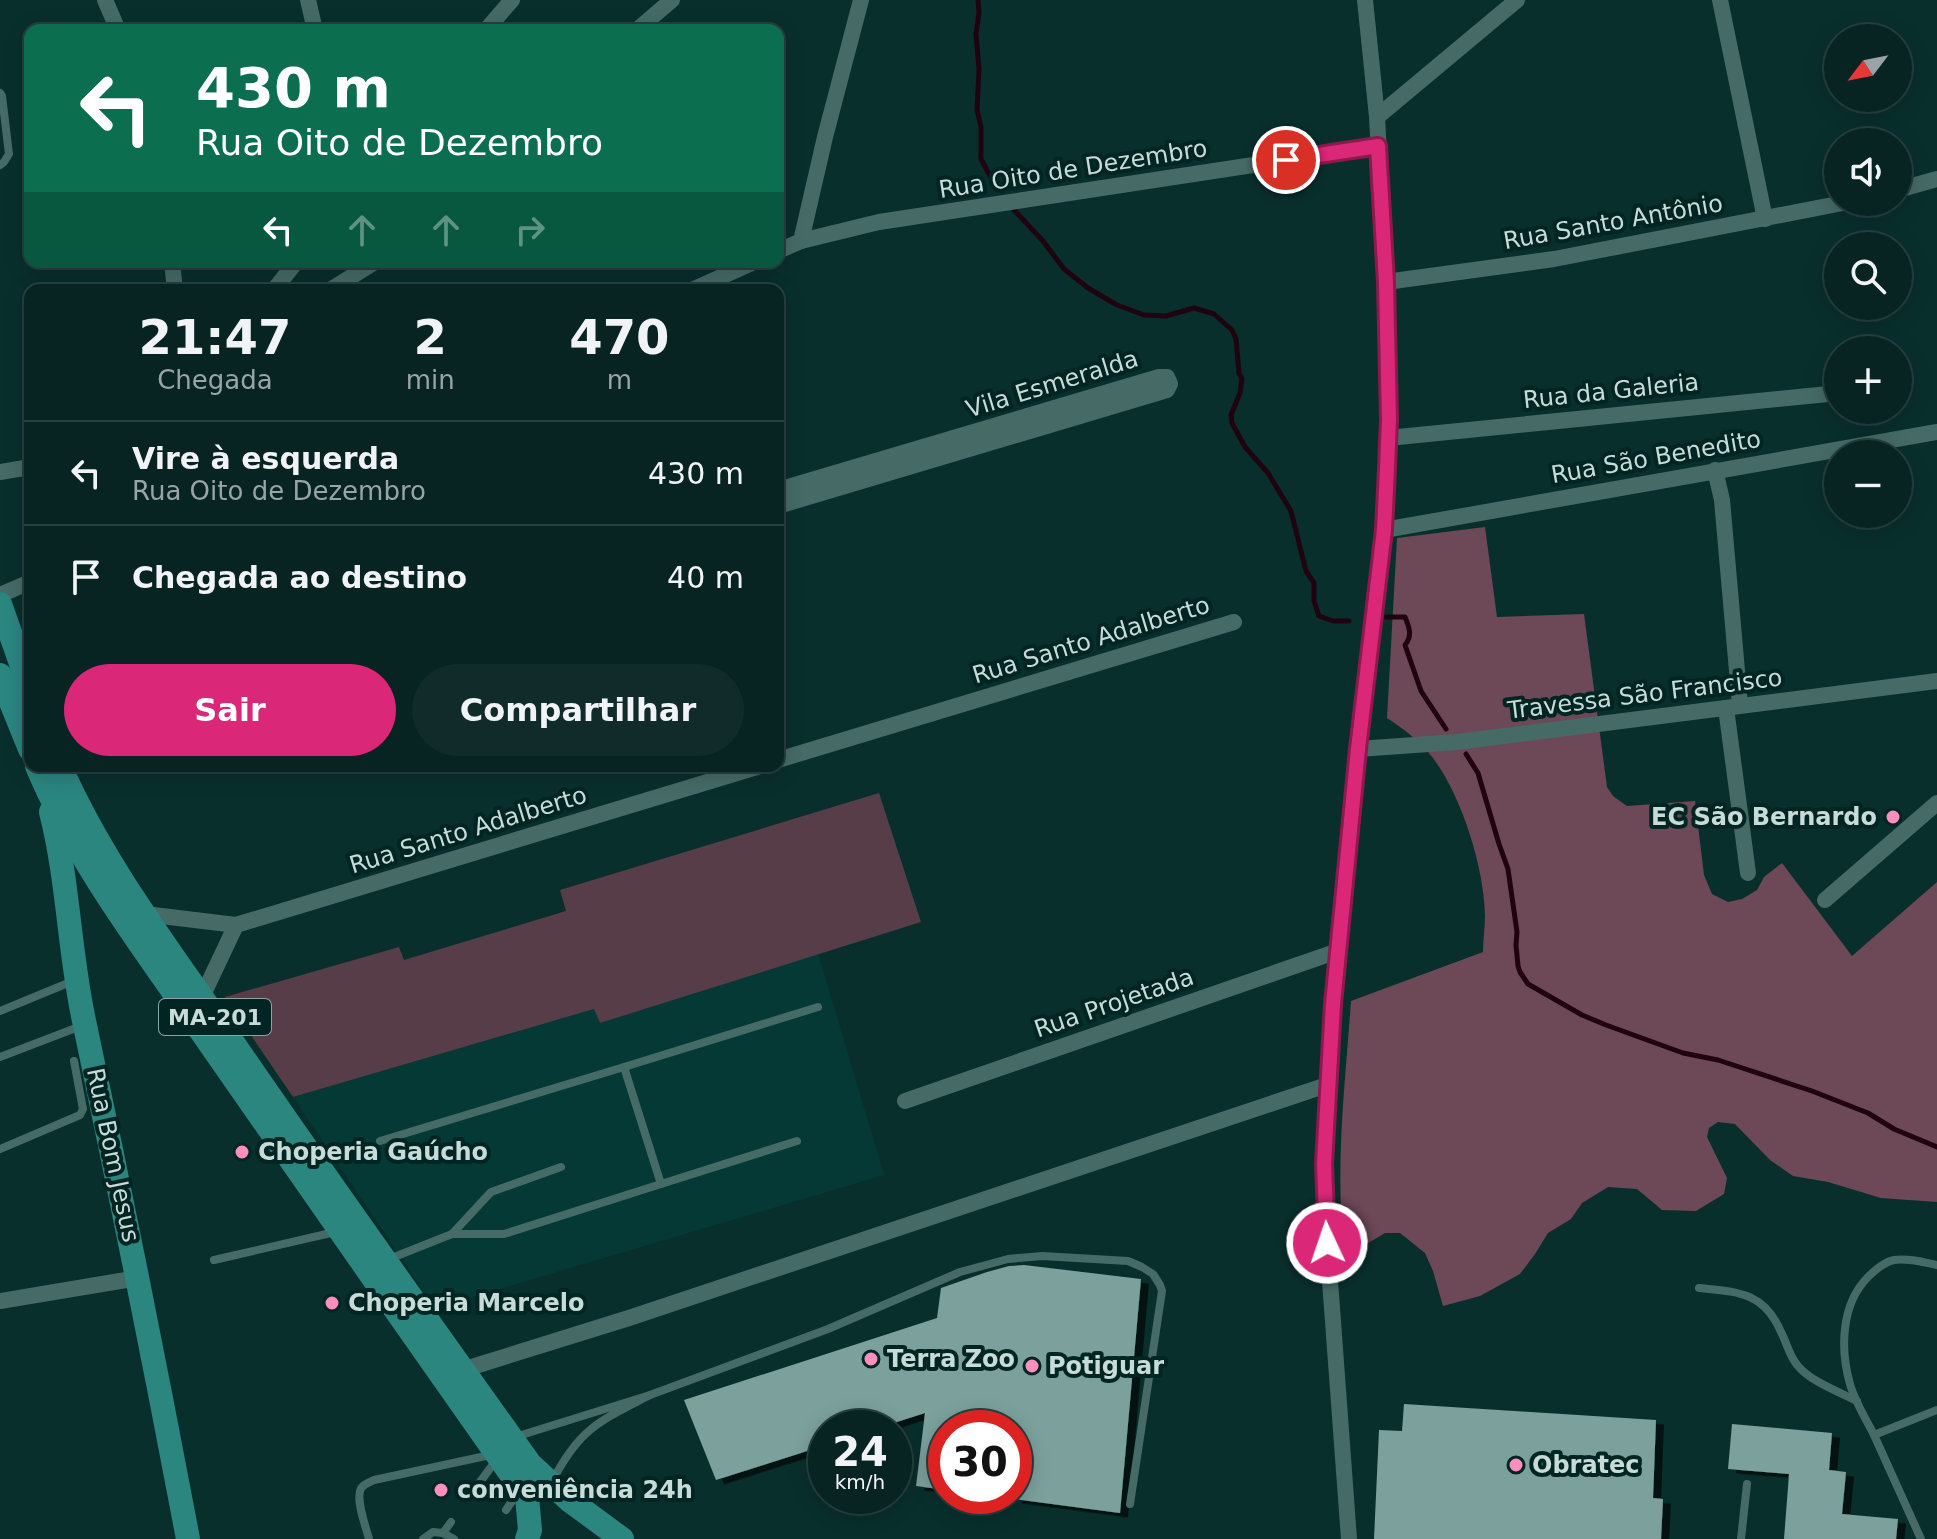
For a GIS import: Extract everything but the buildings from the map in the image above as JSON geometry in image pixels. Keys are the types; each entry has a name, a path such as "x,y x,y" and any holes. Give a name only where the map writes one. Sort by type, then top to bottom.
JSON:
{"main road":[{"path":"0,604 24,672"},
{"name":"MA-201","path":"0,675 24,725"},
{"name":"Rua Bom Jesus","path":"44,772 61,858 85,1024 188,1539"},
{"name":"MA-201","path":"46,772 72,835 122,915 339,1231 503,1450 530,1464 551,1484"},
{"name":"MA-201","path":"49,772 86,819 145,914 462,1370 524,1492"},
{"path":"551,1484 622,1539"},
{"path":"524,1492 530,1530 527,1539"}],"street":[{"path":"105,0 115,24"},
{"path":"308,0 314,24"},
{"path":"491,24 512,0"},
{"path":"644,24 672,0"},
{"path":"801,241 861,0"},
{"path":"1349,1539 1324,1164 1338,951 1384,530 1388,438 1386,282 1377,117 1365,0"},
{"path":"1377,117 1517,0"},
{"path":"1720,0 1765,219"},
{"name":"Rua Oito de Dezembro","path":"784,248 801,241 879,222 1378,146"},
{"path":"1912,186 1937,179"},
{"name":"Rua Santo Antônio","path":"1386,282 1554,259 1824,207"},
{"path":"279,284 291,268"},
{"path":"340,284 365,268"},
{"path":"705,284 741,268"},
{"name":"Vila Esmeralda","path":"784,488 1159,377 1167,377 1170,384 1167,390 784,504"},
{"name":"Rua da Galeria","path":"1388,438 1824,394"},
{"name":"Rua São Benedito","path":"1384,530 1937,432"},
{"path":"0,472 24,468"},
{"path":"1715,470 1722,500 1733,707 1748,873"},
{"path":"0,595 24,585"},
{"name":"Rua Santo Adalberto","path":"784,758 1234,622"},
{"name":"Travessa São Francisco","path":"1358,749 1457,742 1937,681"},
{"name":"Rua Santo Adalberto","path":"145,914 236,925 740,772"},
{"path":"1825,900 1937,803"},
{"path":"202,997 236,925"},
{"name":"Rua Projetada","path":"905,1101 1338,951"},
{"path":"462,1370 629,1318 1327,1085"},
{"path":"0,1301 138,1278"}],"lane":[{"path":"0,93 9,154 0,165"},
{"path":"0,1011 78,979"},
{"path":"380,1141 818,1007"},
{"path":"0,1057 85,1024"},
{"path":"0,1149 80,1115 83,1109 74,1061"},
{"path":"624,1067 661,1184"},
{"path":"384,1261 452,1234 504,1234 797,1141"},
{"path":"452,1234 491,1192 561,1167"},
{"path":"214,1260 339,1231"},
{"path":"369,1539 359,1498 360,1489 374,1480 503,1450 828,1329 960,1272 1008,1259 1042,1256 1128,1261 1153,1274 1160,1285 1162,1291 1130,1504"},
{"path":"1921,1539 1850,1385 1844,1340 1848,1312 1855,1294 1875,1269 1891,1260 1937,1265"},
{"path":"1699,1288 1738,1292 1758,1299 1774,1316 1799,1367 1807,1375 1857,1402"},
{"path":"551,1484 563,1460 589,1429 650,1395"},
{"path":"1874,1435 1937,1410"},
{"path":"474,1490 503,1450"},
{"path":"1741,1539 1747,1484"},
{"path":"506,1510 524,1492"},
{"path":"443,1533 451,1522"},
{"path":"423,1539 433,1532 454,1539"}],"shaded area":[{"path":"1485,527 1497,617 1584,614 1607,787 1627,806 1695,801 1704,875 1712,894 1728,902 1742,899 1757,890 1764,877 1782,863 1852,956 1937,882 1937,1202 1881,1198 1828,1182 1793,1176 1770,1160 1735,1124 1718,1122 1709,1128 1707,1137 1727,1178 1724,1194 1696,1211 1662,1210 1637,1189 1608,1187 1582,1203 1571,1219 1548,1233 1520,1274 1480,1296 1443,1306 1425,1253 1400,1233 1385,1233 1345,1257 1340,1161 1351,1001 1483,952 1485,915 1481,876 1462,812 1433,758 1412,736 1387,718 1397,538"},
{"path":"879,793 921,922 600,1023 594,1009 293,1097 225,997 399,947 404,960 566,911 560,890"},
{"path":"818,953 884,1175 435,1308 293,1097 595,1009 600,1023"}],"waterway":[{"path":"978,0 977,110 981,127 981,159 995,185"},
{"path":"1014,210 1064,269 1117,305 1144,315 1166,316 1194,308 1214,314 1232,330 1242,379 1231,415 1232,423 1245,447 1268,473 1291,511 1306,571 1314,583 1314,601 1319,616 1333,621 1349,621"},
{"path":"1386,617 1405,617 1410,634 1405,645 1421,691 1446,729"},
{"path":"1466,754 1478,773 1508,869 1517,932 1518,966 1528,984 1606,1025 1683,1053 1718,1060 1812,1091 1868,1113 1894,1129 1937,1147"}],"place":[{"name":"EC São Bernardo","path":"1893,817"},
{"name":"Choperia Gaúcho","path":"242,1152"},
{"name":"Choperia Marcelo","path":"332,1303"},
{"name":"Terra Zoo","path":"871,1359"},
{"name":"Potiguar","path":"1032,1366"},
{"name":"Obratec","path":"1516,1465"},
{"name":"conveniência 24h","path":"441,1490"}],"route":[{"path":"1286,160 1378,146 1386,282 1389,419 1384,530 1358,749 1327,1085 1324,1164 1327,1243"}]}
